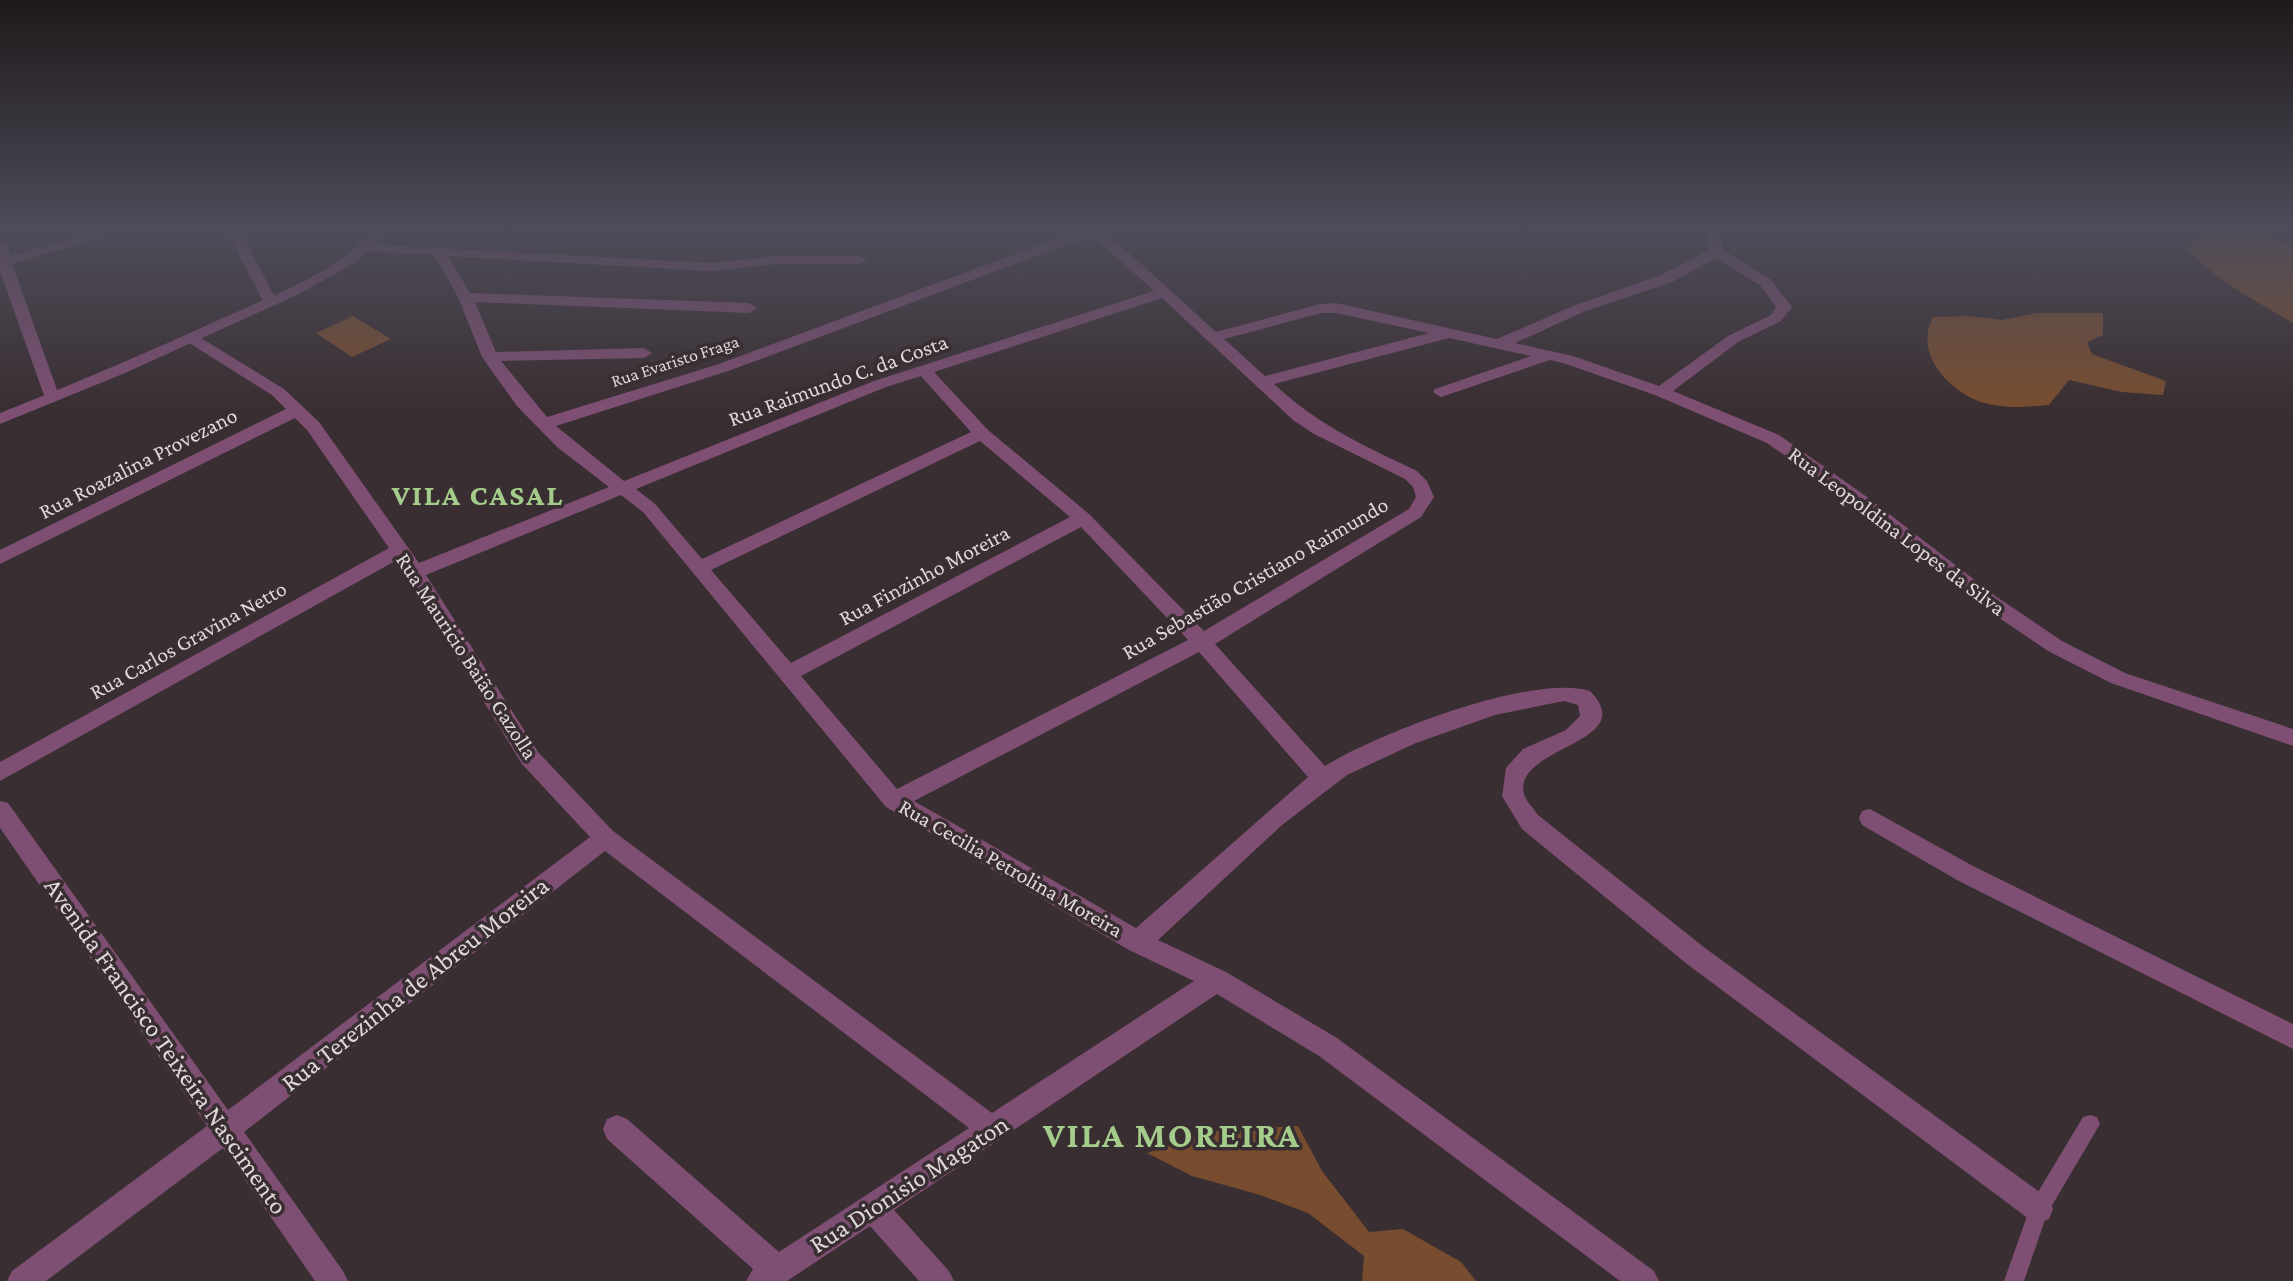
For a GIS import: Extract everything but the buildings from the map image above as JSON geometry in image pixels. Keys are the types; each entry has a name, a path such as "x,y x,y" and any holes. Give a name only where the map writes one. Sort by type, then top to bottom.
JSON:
{"street":[{"path":"13,292 52,398"},
{"path":"265,292 270,301"},
{"path":"0,419 191,338 286,292"},
{"name":"Rua Cecilia Petrolina Moreira","path":"462,292 490,357 523,402 543,424 594,468 649,508 894,801 1138,942 1217,980 1328,1047 1644,1281"},
{"name":"Rua Evaristo Fraga","path":"543,424 725,367 927,292"},
{"path":"1498,344 1537,329 1564,314 1629,292"},
{"path":"1661,392 1733,339 1776,318 1784,307 1772,292"},
{"name":"Rua Sebastião Cristiano Raimundo","path":"894,801 1202,642 1415,513 1425,497 1421,485 1411,475 1320,430 1299,416 1163,293"},
{"name":"Rua Raimundo C. da Costa","path":"622,486 923,369 1163,293"},
{"path":"465,297 749,308"},
{"name":"Rua Leopoldina Lopes da Silva","path":"1212,338 1320,309 1336,308 1549,355 1661,392 1773,439 1864,503 1987,600 2055,646 2118,678 2293,738"},
{"path":"1441,392 1549,355 1537,329"},
{"path":"1263,382 1447,333"},
{"name":"Rua Mauricio Baião Gazolla","path":"191,338 278,392 313,426 415,572 530,758 605,838 993,1130"},
{"path":"490,357 644,353"},
{"path":"923,369 982,434 1083,518 1202,642 1322,778"},
{"name":"Rua Roazalina Provezano","path":"0,558 297,410"},
{"path":"699,568 982,434"},
{"path":"415,572 622,486"},
{"name":"Rua Finzinho Moreira","path":"788,674 1083,518"},
{"name":"Rua Carlos Gravina Netto","path":"0,772 400,550"},
{"path":"1138,942 1322,778 1372,751 1462,717 1565,692 1582,697 1590,707 1591,719 1574,736 1531,755 1514,774 1513,796 1530,822 1696,956 2039,1209"},
{"name":"Avenida Francisco Teixeira Nascimento","path":"0,810 333,1281"},
{"path":"1870,818 1965,873 2293,1037"},
{"name":"Rua Terezinha de Abreu Moreira","path":"22,1281 605,838"},
{"name":"Rua Dionisio Magaton","path":"769,1276 1217,980"},
{"path":"617,1129 769,1276"},
{"path":"872,1207 939,1281"}],"lane":[{"path":"2014,1281 2039,1209 2090,1124"}],"shaded area":[{"path":"2241,292 2293,292 2293,323"},
{"path":"2037,313 2103,313 2103,335 2087,342 2092,354 2166,381 2163,395 2122,392 2069,380 2049,405 1998,406 1981,402 1956,389 1931,357 1928,330 1933,317 1969,316 2002,320"},
{"path":"353,316 391,339 352,357 316,333"},
{"path":"1298,1126 1322,1171 1369,1232 1403,1229 1461,1262 1476,1281 1362,1281 1364,1256 1308,1213 1257,1194 1192,1176 1147,1153 1219,1130"}],"district":[{"name":"VILA CASAL","path":"478,494"},
{"name":"VILA MOREIRA","path":"1172,1135"}]}
